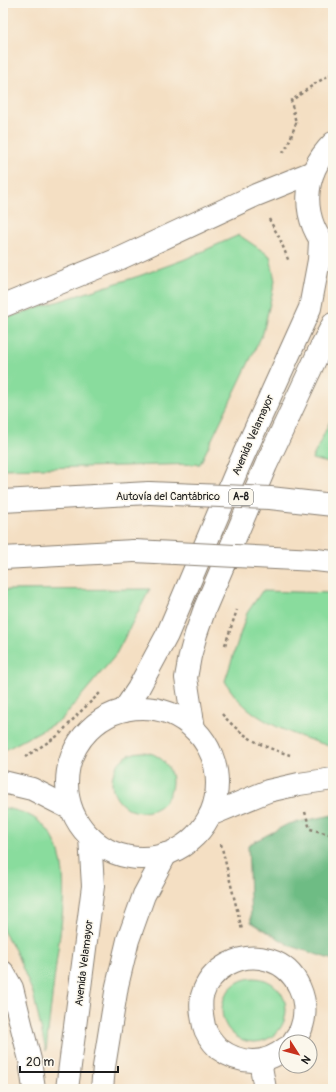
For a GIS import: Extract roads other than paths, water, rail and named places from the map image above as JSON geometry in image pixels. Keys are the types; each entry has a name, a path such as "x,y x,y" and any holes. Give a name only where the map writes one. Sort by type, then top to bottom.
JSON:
{"main road":[{"path":"327,248 310,220 307,196 313,172 324,152 333,143"},
{"path":"3,306 121,258 256,195 313,172"},
{"name":"Avenida Velamayor","path":"124,710 138,689 167,635 239,465 310,308 320,260 327,248"},
{"path":"194,729 186,678 190,656 205,608 266,465 333,324"},
{"name":"Autovía del Cantábrico","path":"3,501 149,494 270,498 333,505"},
{"path":"3,558 134,551 324,561"},
{"path":"143,708 162,710 180,718 194,729 209,748 216,770 217,793 210,815 199,832 184,845 166,854 146,858 126,856 106,849 90,837 79,824 71,809 67,788 68,767 76,748 88,730 105,718 124,710 143,708"},
{"path":"210,815 268,791 299,784 333,779"},
{"path":"3,782 32,789 71,809"},
{"name":"Avenida Velamayor","path":"67,1089 93,886 90,837"},
{"path":"102,1089 117,986 128,940 144,895 166,854"},
{"path":"278,1055 260,1061 243,1061 227,1055 214,1044 205,1030 201,1013 202,996 209,981 221,968 236,960 253,957 270,960 285,968 296,980 303,996 305,1013 298,1034"},
{"path":"3,972 12,988 14,995 30,1060 34,1089"},
{"path":"260,1061 265,1089"}]}
